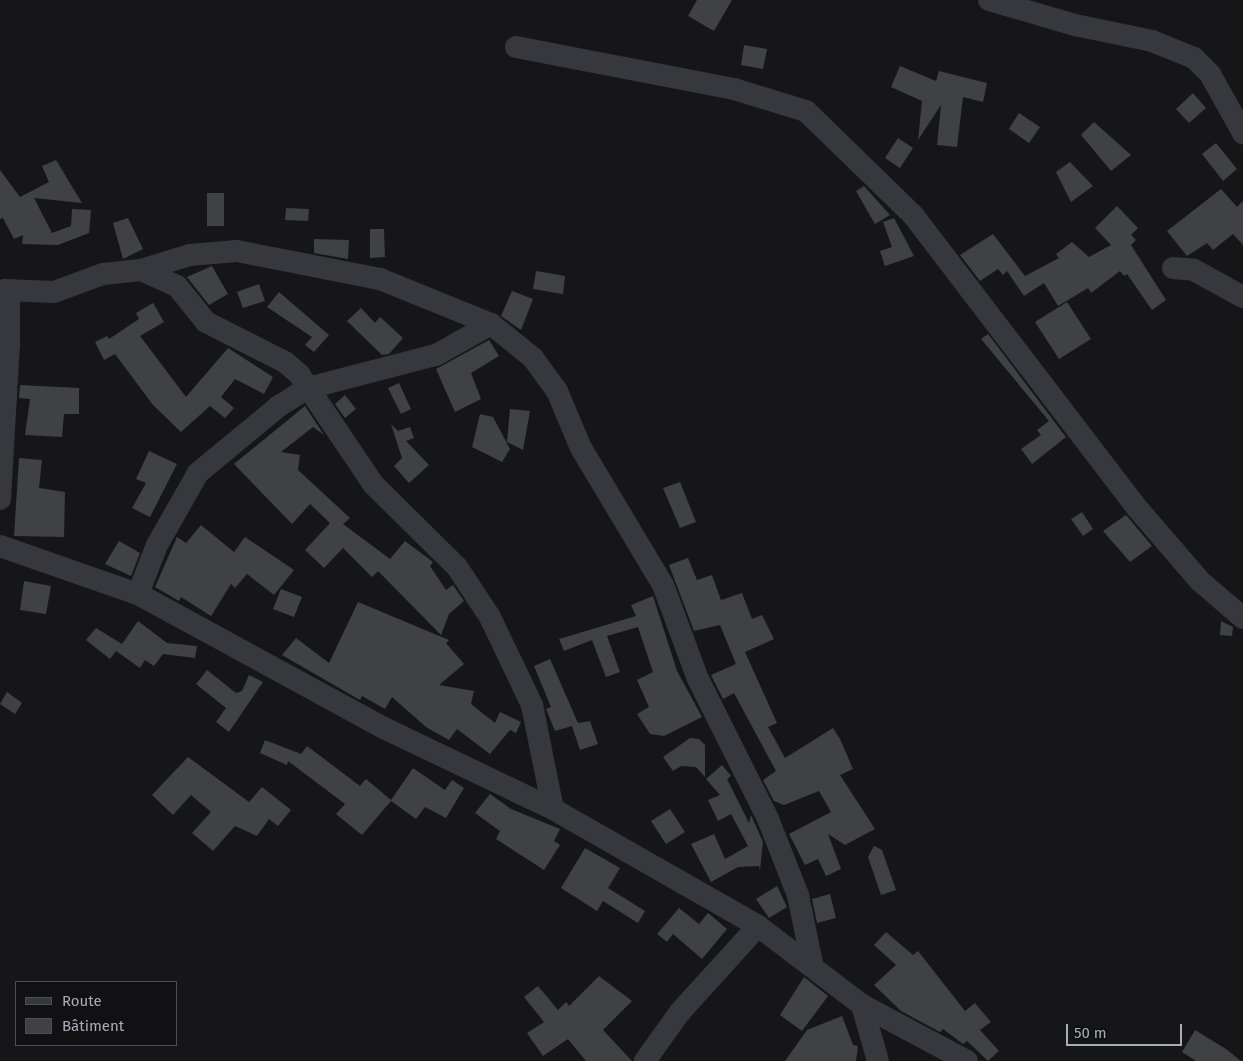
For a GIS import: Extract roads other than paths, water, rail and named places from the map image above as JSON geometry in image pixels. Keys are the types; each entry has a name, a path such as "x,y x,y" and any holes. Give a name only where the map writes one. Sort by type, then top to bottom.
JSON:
{"street":[{"path":"988,0 1075,25 1152,41 1194,58 1210,74 1243,133"},
{"path":"516,47 734,89 806,111 913,215 1138,508 1200,582 1243,618"},
{"path":"0,499 9,345 10,299 5,290 54,292 103,274 141,270 190,255 237,251 380,279 491,324 513,339 549,377 591,466 651,559 698,679 775,838 804,913 812,963"},
{"path":"1173,268 1194,270 1243,297"},
{"path":"141,270 177,286 206,322 285,362 308,388 374,485 457,568 486,610 532,705 553,810"},
{"path":"138,594 157,545 198,473 278,406 308,388 421,360 491,324"},
{"path":"0,546 138,594 386,728 553,810 758,926 812,963 862,1005 967,1061"},
{"path":"645,1061 680,1012 758,926"},
{"path":"862,1005 877,1060"}]}
